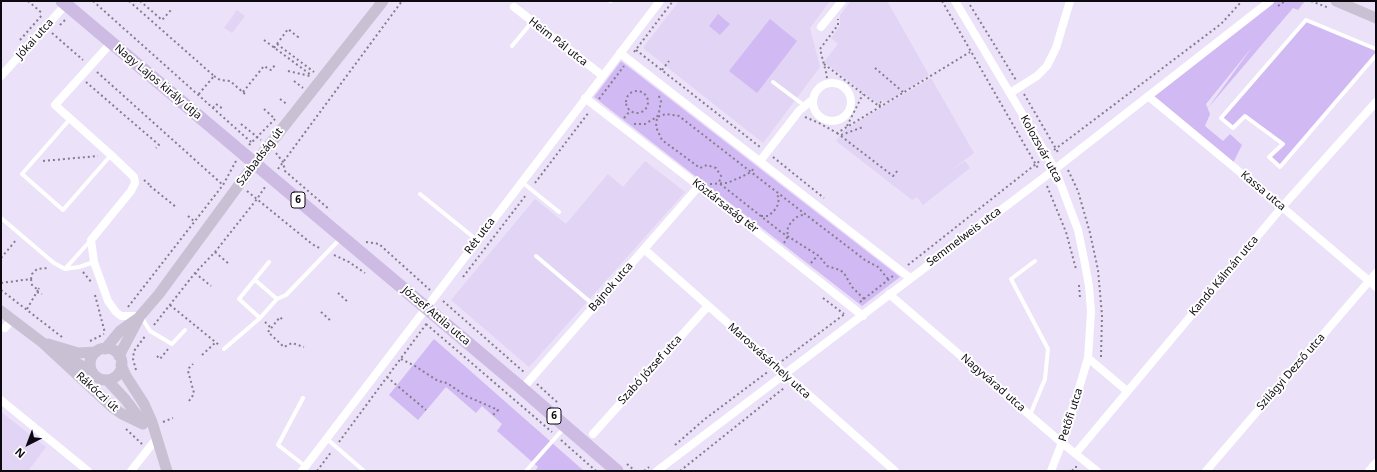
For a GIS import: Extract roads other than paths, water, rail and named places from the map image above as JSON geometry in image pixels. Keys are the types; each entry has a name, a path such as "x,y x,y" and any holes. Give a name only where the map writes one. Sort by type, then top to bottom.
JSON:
{"main road":[{"name":"Nagy Lajos király útja","path":"68,4 111,43 255,163"},
{"name":"József Attila utca","path":"255,163 430,311 527,384 566,426 620,466"}],"street":[{"name":"Szabadság út","path":"100,351 120,331 140,316 163,288 268,146 383,1"},
{"name":"Rét utca","path":"303,469 326,438 430,311 435,295 660,1"},
{"path":"821,27 842,1"},
{"name":"Kolozsvár utca","path":"955,1 1055,170 1078,230 1089,286 1091,327 1088,358"},
{"path":"1010,93 1037,76 1047,66 1056,48 1070,1"},
{"name":"Semmelweis utca","path":"657,471 863,316 910,278 1055,170 1270,1"},
{"path":"1336,1 1376,18"},
{"name":"Jókai utca","path":"1,76 54,23 68,4"},
{"name":"Heim Pál utca","path":"514,7 603,76"},
{"path":"111,43 55,105 137,177 131,191 91,240 94,262 108,301 121,316 140,316"},
{"path":"620,53 910,278"},
{"path":"760,161 805,106 812,100 814,93 819,87 826,83 833,82 841,84 847,88 851,95 852,103 850,110 845,116 838,120 831,121 824,119 817,114 812,100"},
{"name":"Köztársaság tér","path":"588,95 699,186 863,316"},
{"name":"Kassa utca","path":"1148,96 1376,287"},
{"name":"Kandó Kálmán utca","path":"1076,453 1282,207 1376,102"},
{"name":"Bajnok utca","path":"527,384 699,186"},
{"name":"Marosvásárhely utca","path":"644,249 895,471"},
{"name":"Szilágyi Dezső utca","path":"1206,471 1376,273"},
{"name":"Nagyvárad utca","path":"889,294 1062,443 1097,471"},
{"name":"Szabó József utca","path":"593,434 708,306"},
{"name":"Rákóczi út","path":"1,311 8,323 43,343 122,414 143,424"},
{"name":"Szabadság út","path":"120,361 140,316"},
{"name":"Rákóczi út","path":"43,343 78,353 100,351"},
{"path":"100,351 113,351 120,361 120,372 111,379 107,380 97,378 91,370 90,361 100,351"},
{"name":"Rákóczi út","path":"55,353 91,370"},
{"path":"1088,358 1127,391"},
{"name":"Petőfi utca","path":"1051,471 1081,386 1088,358"},
{"name":"Rákóczi út","path":"120,361 126,376 144,404 152,422 168,471"},
{"name":"Rákóczi út","path":"107,380 125,399 143,424 157,438"},
{"path":"1,400 88,471"},
{"path":"131,471 157,438"},
{"path":"1369,471 1376,463"}],"lane":[{"path":"1376,49 1306,20 1221,118 1233,128 1245,116 1283,144 1269,157 1280,167 1376,55"},
{"path":"512,46 532,22"},
{"path":"773,82 805,106"},
{"path":"70,118 22,174 63,210 111,155"},
{"path":"521,182 560,212"},
{"path":"420,194 477,240"},
{"path":"1,218 54,263 65,269 79,267 94,262"},
{"path":"224,349 260,318 277,299 286,295 342,237"},
{"path":"65,269 91,240"},
{"path":"536,256 595,306"},
{"path":"1030,415 1045,379 1048,349 1011,279 1035,261"},
{"path":"260,318 239,299 269,262"},
{"path":"255,280 277,299"},
{"path":"140,316 150,331 172,344 185,330"},
{"path":"303,398 278,445 303,469"},
{"path":"526,471 566,426"},
{"path":"326,438 364,471"}]}
